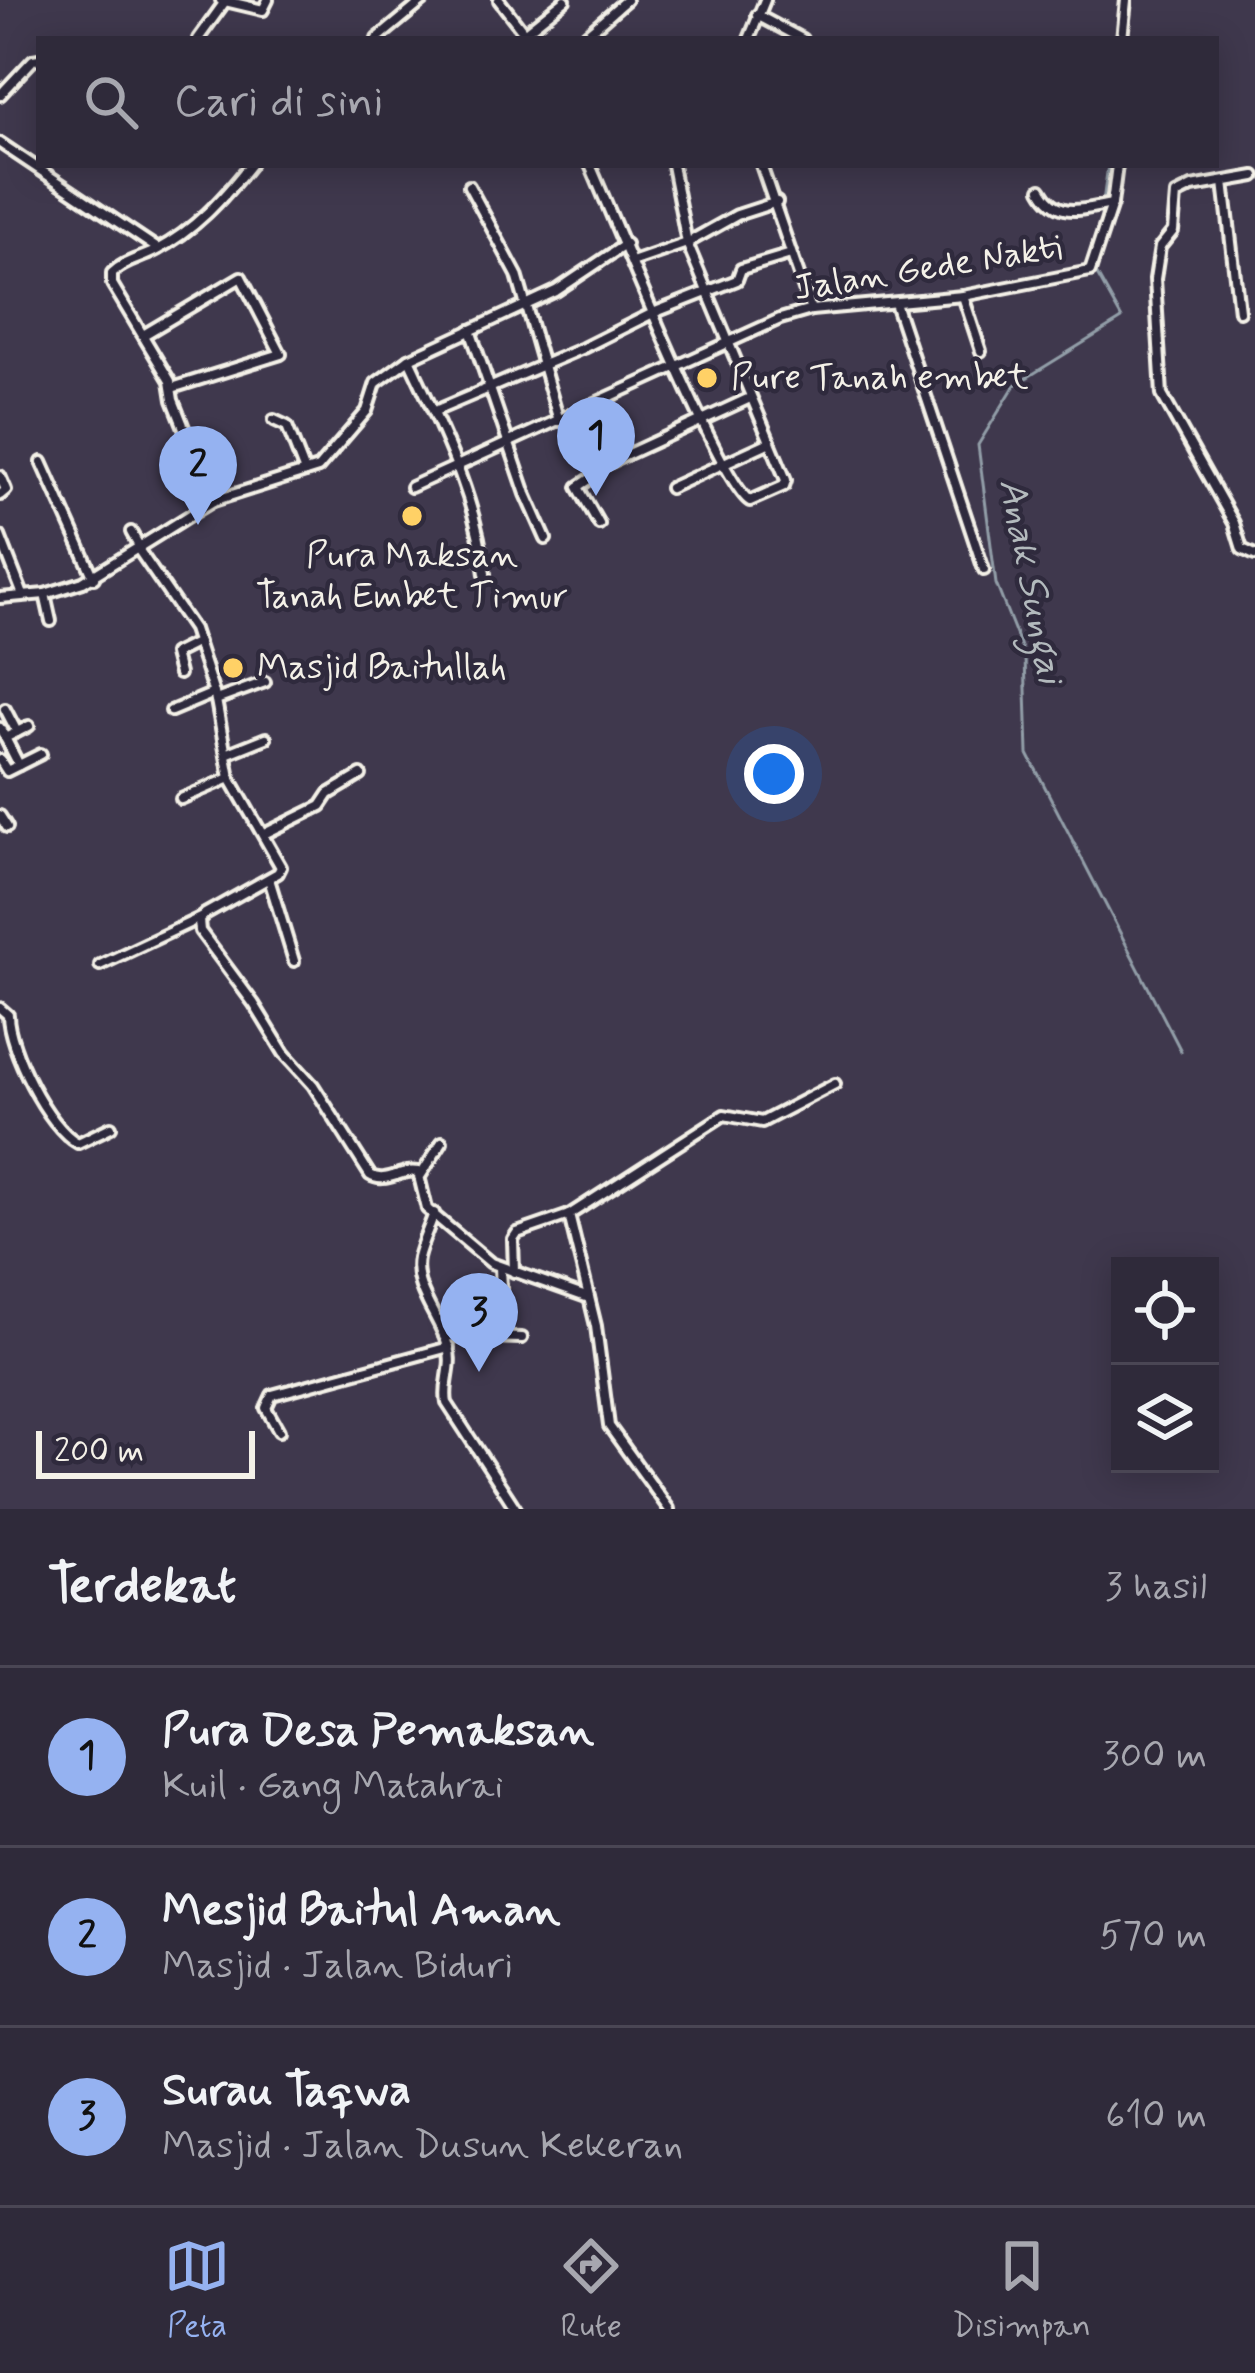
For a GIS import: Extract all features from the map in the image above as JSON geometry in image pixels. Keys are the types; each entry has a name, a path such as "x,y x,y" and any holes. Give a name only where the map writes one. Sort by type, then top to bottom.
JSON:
{"street":[{"path":"200,36 222,1 263,10 268,0"},
{"path":"381,36 424,0"},
{"path":"499,0 527,36 566,0"},
{"path":"584,36 626,0"},
{"path":"749,36 766,0"},
{"path":"1122,36 1126,0"},
{"path":"757,15 796,36"},
{"path":"0,95 36,60"},
{"path":"0,143 36,167"},
{"path":"37,168 159,250"},
{"path":"212,501 172,388 112,284 112,273 159,250 210,214 248,168"},
{"path":"591,168 652,313 737,489 750,501 782,487 786,480 687,243 673,168"},
{"path":"762,168 812,310"},
{"name":"Jalan Gede Nakti","path":"411,487 780,319 812,310 963,296 1093,269 1116,168"},
{"path":"1255,176 1176,195 1173,231 1159,249 1155,288 1162,395 1234,524 1242,549 1255,555"},
{"path":"1225,182 1239,311"},
{"path":"469,186 517,275 560,421"},
{"path":"1041,189 1049,204 1059,209 1106,204"},
{"path":"632,262 777,202"},
{"path":"0,598 45,594 94,578 212,501 325,463 367,411 376,383 409,359 528,306 626,244"},
{"path":"434,411 737,280 741,269 791,254"},
{"path":"145,334 241,277 281,354 172,388"},
{"path":"963,296 981,351"},
{"path":"895,304 984,571"},
{"path":"470,330 546,539"},
{"path":"409,359 459,467 477,520 485,574"},
{"path":"599,524 578,487 598,469 750,398"},
{"path":"574,414 598,469"},
{"path":"274,420 287,427 305,472"},
{"path":"670,488 770,442"},
{"path":"42,462 94,578"},
{"path":"0,476 6,491 0,495"},
{"path":"100,965 201,917 269,879 281,867 230,778 215,696 190,623 131,532"},
{"path":"0,536 23,595"},
{"path":"45,594 51,621"},
{"path":"179,674 174,654 198,641"},
{"path":"171,711 265,682"},
{"path":"5,709 17,732"},
{"path":"5,738 29,726"},
{"path":"0,728 20,765"},
{"path":"226,754 266,738"},
{"path":"0,760 3,773 41,754"},
{"path":"264,834 321,806 329,794 361,776"},
{"path":"182,799 230,778"},
{"path":"269,879 294,961"},
{"path":"201,917 200,931 284,1053 313,1085 370,1175 382,1180 414,1170 421,1176"},
{"path":"0,1008 8,1015 10,1037 60,1130 78,1143 111,1127"},
{"path":"514,1272 514,1235 569,1215 724,1115 762,1122 835,1084"},
{"path":"442,1142 422,1168 431,1211 417,1274 448,1347 451,1368 444,1391 449,1409 516,1509"},
{"path":"431,1211 500,1268 589,1298"},
{"path":"569,1215 589,1298 609,1426 669,1509"},
{"path":"500,1268 502,1312"},
{"path":"444,1336 522,1338"},
{"path":"279,1430 266,1408 268,1398 276,1393 448,1347"}],"waterway":[{"name":"Anak Sungai","path":"1127,20 1132,0"},
{"name":"Anak Sungai","path":"1099,232 1108,168"},
{"name":"Anak Sungai","path":"1094,269 1122,319 1015,385 978,445 996,584 1025,657 1028,754 1181,1051"}],"place":[{"name":"Pure Tanah embet","path":"707,378"},
{"name":"Pura Desa Pemaksan","path":"596,496"},
{"name":"Pura Maksan Tanah Embet Timur","path":"412,516"},
{"name":"Mesjid Baitul Aman","path":"198,525"},
{"name":"Masjid Baitullah","path":"233,668"},
{"name":"Surau Taqwa","path":"479,1372"}]}
